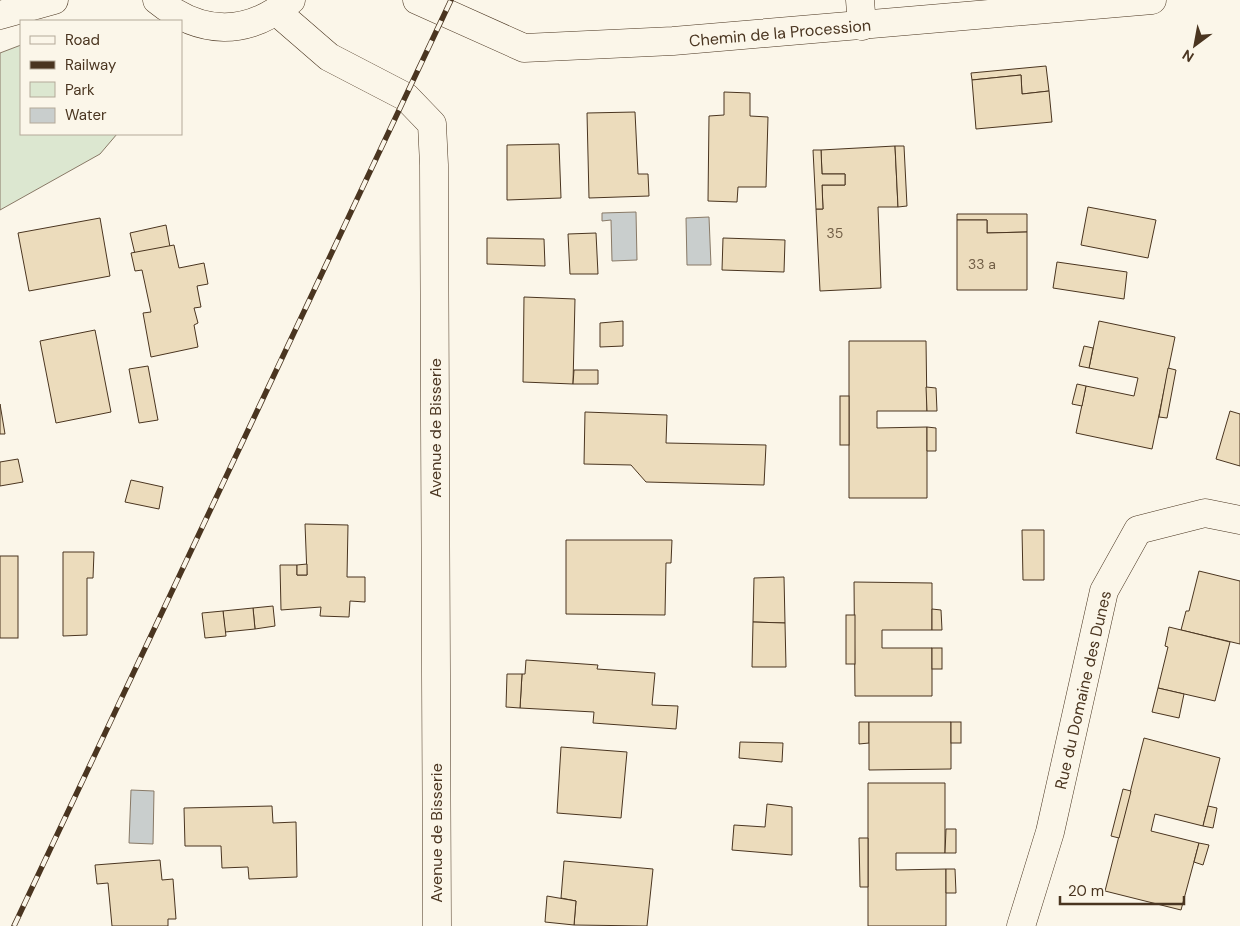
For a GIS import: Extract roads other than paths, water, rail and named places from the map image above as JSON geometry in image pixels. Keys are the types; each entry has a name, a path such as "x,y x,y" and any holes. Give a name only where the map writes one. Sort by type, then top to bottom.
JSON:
{"street":[{"path":"0,16 54,0"},
{"path":"157,0 172,12 192,22 213,27 236,27 257,22 284,6"},
{"name":"Chemin de la Procession","path":"417,0 524,48 673,41 861,13 1152,0"},
{"name":"Avenue de Bisserie","path":"284,6 329,57 406,97 432,124 434,165 437,926"},
{"name":"Rue du Domaine des Dunes","path":"1020,926 1050,832 1104,591 1138,530 1205,513 1240,520"}],"water":[{"path":"636,212 637,260 612,261 611,220 602,221 602,213"},
{"path":"709,217 711,265 687,265 686,218"},
{"path":"131,790 154,791 153,844 129,843"}],"railway":[{"path":"14,926 451,0"}]}
